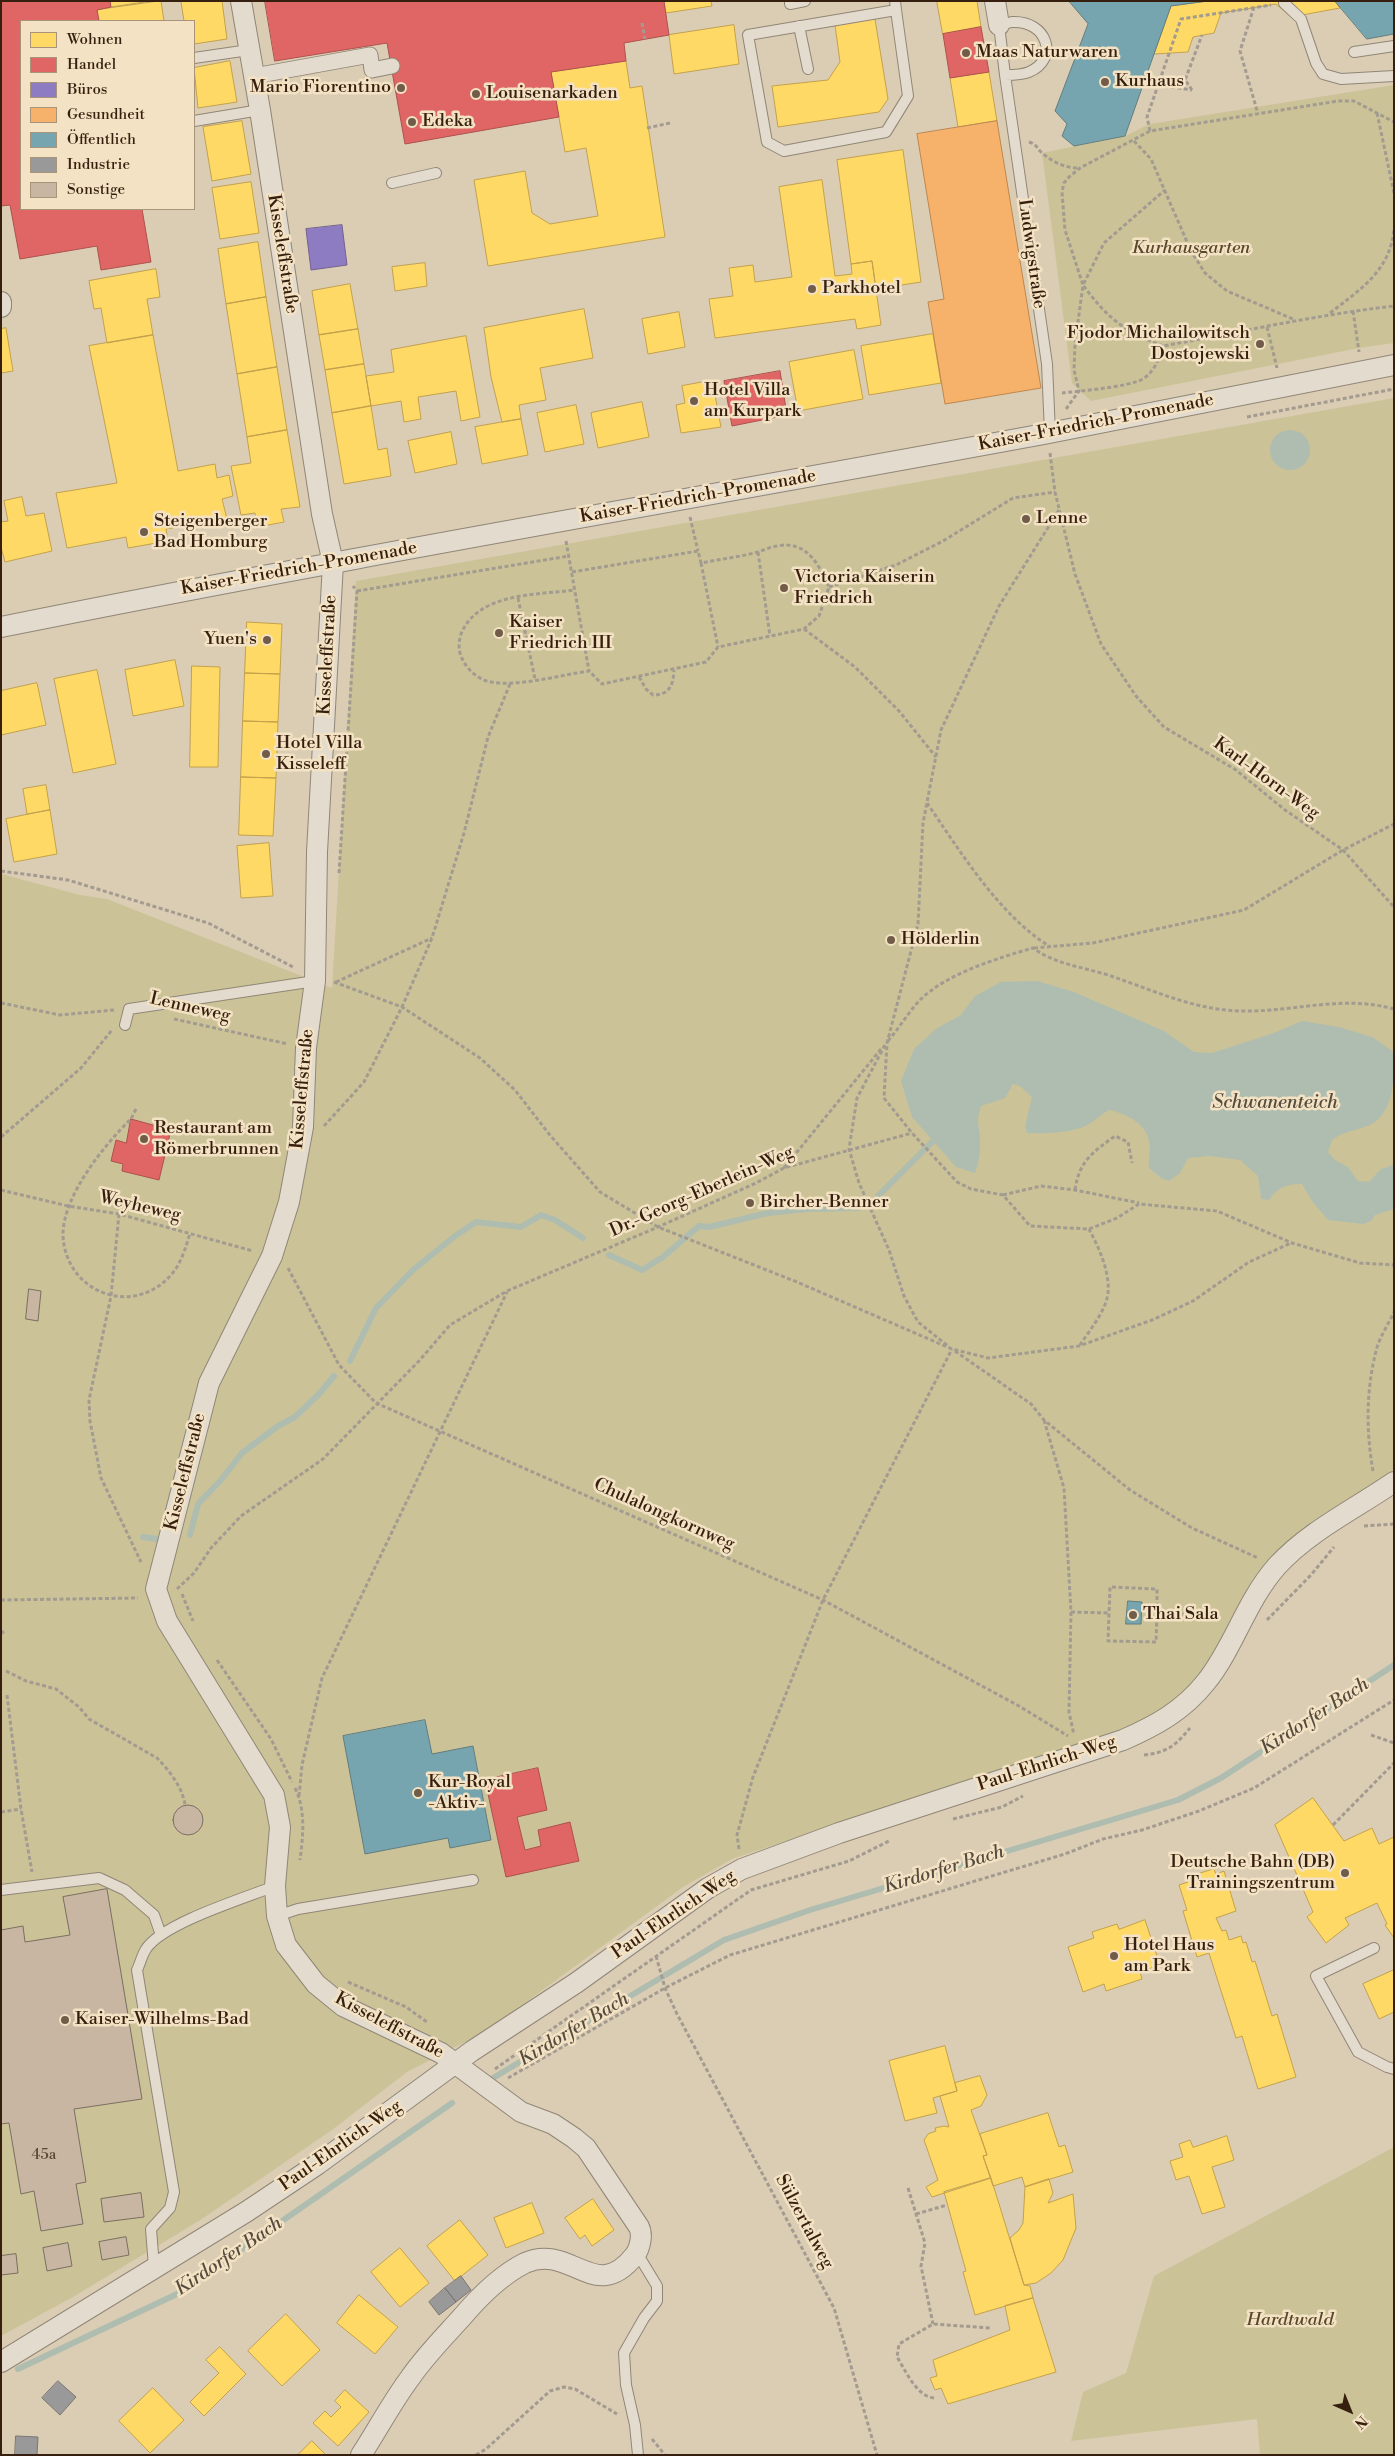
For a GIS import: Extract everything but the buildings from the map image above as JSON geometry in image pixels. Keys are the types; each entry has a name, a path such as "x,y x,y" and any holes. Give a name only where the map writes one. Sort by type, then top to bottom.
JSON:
{"street":[{"name":"Kisseleffstraße","path":"241,1 260,110 322,514 333,563 317,852 327,981 306,1048 303,1127 278,1257 209,1383 150,1593 274,1795 280,1827 275,1886 277,1916 286,1945 316,1984 343,2006 441,2053 521,2112 564,2130 586,2148 640,2227 641,2237 637,2253"},
{"name":"Ludwigstraße","path":"997,2 999,25"},
{"path":"254,76 370,55 372,70 392,66"},
{"path":"1,302 1,307"},
{"name":"Kaiser-Friedrich-Promenade","path":"1,627 232,580 1050,433 1280,386 1394,365"},
{"name":"Paul-Ehrlich-Weg","path":"3,2357 246,2212 318,2164 455,2063 576,1982 708,1888 742,1869 840,1832 1123,1740 1148,1729 1175,1713 1206,1682 1242,1616 1276,1566 1293,1550 1326,1526 1387,1487"},
{"path":"362,2455 410,2377 476,2301 509,2272 525,2263 543,2257 559,2260 597,2276 609,2275 626,2265 637,2253"}],"lane":[{"path":"790,1 790,4 805,1"},
{"path":"1284,2 1301,20 1316,63 1323,74 1340,79 1394,76"},
{"path":"895,5 908,96 886,132 784,151 767,142 748,34 799,26 895,5"},
{"path":"999,25 1022,22 1032,25 1040,31 1045,40 1046,50 1043,60 1036,68 1028,73 1005,75"},
{"name":"Ludwigstraße","path":"999,25 1013,136 1047,364 1050,433"},
{"path":"799,26 808,69"},
{"path":"1354,52 1394,46"},
{"path":"195,58 249,50"},
{"path":"195,121 260,110"},
{"path":"392,183 436,173"},
{"path":"125,1025 129,1008 327,981"},
{"path":"1,1890 99,1878 125,1890 154,1914 161,1935"},
{"path":"277,1916 298,1909 473,1880"},
{"path":"154,2267 151,2229 170,2208 174,2192 137,1970 146,1948 161,1935 184,1922 275,1886"},
{"path":"1374,1948 1316,1976 1358,2052 1386,2068 1394,2069"},
{"path":"637,2253 657,2286 657,2302 644,2318 624,2354 626,2385 636,2425 638,2455"}],"path":[{"path":"1150,131 1147,117 1182,19 1284,2"},
{"path":"1254,7 1240,51 1258,114"},
{"path":"642,23 645,39"},
{"path":"1158,85 1192,90 1185,80 1202,35"},
{"path":"1394,122 1354,101 1338,101 1150,131 1080,168 1064,183 1062,192 1065,230 1083,285 1113,321 1138,337 1163,346 1267,327 1330,313 1394,306"},
{"path":"1376,112 1394,193"},
{"path":"647,128 670,123"},
{"path":"1013,136 1034,143 1042,153 1066,168 1080,168"},
{"path":"1134,141 1151,159 1191,251 1205,273 1227,291 1294,320"},
{"path":"1079,391 1074,370 1074,344 1083,285 1104,243 1164,190"},
{"path":"1330,313 1375,274 1392,246 1394,228"},
{"path":"1352,311 1359,348"},
{"path":"1267,327 1276,364"},
{"path":"1049,394 1083,392 1142,379 1156,366 1163,346"},
{"path":"1050,433 1055,492 1060,510 999,606 941,730 923,823 918,924 887,1043 884,1098 912,1133 957,1182 971,1189 1003,1195 1041,1186 1076,1190 1139,1204 1217,1211 1292,1243 1360,1263 1394,1264"},
{"path":"829,587 896,565 944,541 1013,498 1055,492"},
{"path":"686,499 718,647"},
{"name":"Karl-Horn-Weg","path":"1060,510 1075,574 1101,644 1136,696 1164,727 1236,770 1285,810 1343,850 1394,907"},
{"path":"562,521 589,671 602,684 706,662 718,647 804,629 820,616 829,587 820,566 808,552 792,546 777,546 758,552 701,563"},
{"path":"572,572 698,551"},
{"path":"758,552 770,636"},
{"path":"357,591 569,556"},
{"path":"333,563 357,591 339,874"},
{"path":"575,590 518,598 482,608 466,622 459,640 460,655 472,672 482,680 510,684 589,671"},
{"path":"518,598 535,679"},
{"path":"804,629 855,667 899,711 936,757"},
{"path":"639,677 646,689 653,695 662,695 673,684 674,670"},
{"path":"320,1132 364,1082 402,1007 432,938 464,833 488,737 510,684"},
{"path":"927,802 994,896 1034,937 1050,946"},
{"path":"784,1168 920,1000 953,978 996,959 1033,948 1093,943 1244,910 1343,850 1394,824"},
{"path":"1,871 68,880 208,923 327,981 402,1007 480,1058 515,1090 549,1134 600,1192 658,1227 797,1282 952,1349 988,1358 1079,1346 1152,1320 1192,1301 1248,1262 1292,1243"},
{"path":"327,981 432,938"},
{"path":"1033,948 1047,958 1107,975 1188,1003 1246,1012 1323,1003 1374,1004 1394,1009"},
{"path":"1,1003 60,1015 129,1008"},
{"name":"Lenneweg","path":"1,1137 81,1068 129,1008"},
{"name":"Lenneweg","path":"166,1017 306,1048"},
{"path":"887,1043 857,1098 849,1149 859,1183 889,1250 904,1296 918,1322 952,1349 1031,1404 1044,1420 1130,1490 1192,1528 1276,1566"},
{"path":"136,1109 131,1119 78,1184 68,1206 63,1234 65,1253 73,1269 87,1283 111,1296 121,1298 138,1295 156,1288 172,1274 183,1254 190,1233"},
{"name":"Dr.-Georg-Eberlein-Weg","path":"179,1588 194,1573 211,1548 241,1516 323,1459 418,1361 450,1325 507,1291 658,1227 756,1183 784,1168 912,1133"},
{"path":"1076,1190 1077,1178 1088,1156 1115,1136 1128,1142 1132,1163"},
{"name":"Weyheweg","path":"1,1190 68,1206 119,1214 278,1257"},
{"path":"1003,1195 1030,1226 1089,1230 1117,1218 1139,1204"},
{"path":"1,1600 150,1593 128,1537 101,1478 90,1421 89,1400 111,1296 119,1214"},
{"path":"1079,1346 1100,1313 1108,1294 1106,1275 1099,1248 1089,1230"},
{"name":"Chulalongkornweg","path":"278,1257 339,1365 376,1403 823,1600 1020,1706 1075,1740 1069,1712 1071,1612"},
{"path":"299,1866 303,1832 299,1796 302,1765 322,1678 507,1291"},
{"path":"1387,1487 1375,1485 1369,1447 1367,1401 1376,1350 1394,1312"},
{"path":"742,1869 737,1835 741,1815 753,1778 823,1600 952,1349"},
{"path":"1044,1420 1064,1488 1071,1612 1109,1612"},
{"path":"177,1582 194,1622"},
{"path":"1110,1588 1158,1589 1156,1613 1156,1642 1108,1641 1110,1588"},
{"path":"1156,1613 1242,1616"},
{"path":"214,1654 271,1739 299,1796"},
{"path":"6,1671 26,1681 56,1688 79,1707 89,1719 157,1758 184,1793 185,1805"},
{"path":"8,1695 21,1809 34,1885"},
{"path":"486,2086 507,2078 664,1986 730,1955 1065,1854 1103,1839 1142,1830 1199,1811 1254,1788 1394,1700"},
{"path":"1371,1735 1394,1743"},
{"path":"1333,1825 1394,1763"},
{"path":"1,1812 21,1809"},
{"name":"Sülzertalweg","path":"486,2086 656,1958 664,1986 677,2014 834,2308 876,2455"},
{"path":"344,1980 406,2007 435,2027"},
{"path":"908,2188 925,2243 921,2266 934,2324"},
{"path":"916,2214 947,2205"},
{"path":"934,2398 928,2398 920,2392 897,2357 898,2344 934,2324 990,2328"},
{"path":"476,2455 486,2449 550,2391 564,2387 575,2389 636,2425"}],"green space":[{"name":"Kurhausgarten","path":"1394,85 1394,343 1359,348 1091,401 1072,383 1042,153 1125,136 1150,124"},
{"path":"1394,398 1394,1469 1383,1478 1312,1522 1281,1549 1258,1576 1238,1607 1203,1671 1192,1686 1176,1702 1143,1722 732,1859 683,1887 488,2030 407,2072 332,2130 202,2219 73,2297 1,2336 1,874 80,895 107,899 332,988 356,581"},
{"name":"Hardtwald","path":"1394,2147 1394,2455 1260,2455 1257,2419 1071,2441 1083,2392 1126,2373 1154,2276"}],"water":[{"path":"1290,430 1304,436 1310,450 1304,464 1290,470 1276,464 1270,450 1276,436"},
{"name":"Schwanenteich","path":"1037,981 1074,992 1164,1031 1194,1052 1212,1053 1274,1033 1302,1021 1339,1027 1372,1037 1394,1052 1390,1099 1382,1115 1375,1122 1332,1140 1328,1152 1335,1160 1348,1167 1358,1181 1369,1182 1381,1169 1394,1165 1394,1209 1375,1215 1371,1221 1363,1224 1328,1220 1312,1201 1302,1184 1283,1187 1269,1200 1261,1199 1258,1176 1240,1160 1210,1156 1188,1158 1180,1173 1169,1181 1161,1178 1149,1168 1150,1148 1146,1133 1137,1122 1123,1114 1109,1110 1089,1124 1076,1129 1050,1133 1027,1133 1025,1126 1032,1097 1020,1086 1013,1084 1005,1098 981,1106 978,1119 980,1151 975,1173 956,1167 912,1117 901,1081 914,1049 937,1028 961,1015 975,996 1001,982"}],"waterway":[{"path":"878,1196 933,1141"},
{"path":"609,1255 642,1270 663,1257 699,1226 709,1227 768,1213 807,1209 858,1208"},
{"path":"350,1361 376,1308 413,1270 455,1236 476,1222 521,1227 541,1215 555,1220 583,1238"},
{"path":"190,1535 198,1504 221,1480 242,1453 278,1426 295,1417 320,1393 334,1376"},
{"path":"143,1537 158,1539"},
{"name":"Kirdorfer Bach","path":"493,2078 724,1940 810,1910 1178,1800 1221,1778 1394,1665"},
{"name":"Kirdorfer Bach","path":"18,2369 177,2294 452,2103"}],"place":[{"name":"Maas Naturwaren","path":"966,53"},
{"name":"Kurhaus","path":"1105,82"},
{"name":"Mario Fiorentino","path":"401,88"},
{"name":"Louisenarkaden","path":"476,94"},
{"name":"Edeka","path":"412,122"},
{"name":"Parkhotel","path":"812,289"},
{"name":"Fjodor Michailowitsch Dostojewski","path":"1260,344"},
{"name":"Hotel Villa am Kurpark","path":"694,401"},
{"name":"Lenne","path":"1026,519"},
{"name":"Steigenberger Bad Homburg","path":"144,532"},
{"name":"Victoria Kaiserin Friedrich","path":"784,588"},
{"name":"Kaiser Friedrich III","path":"499,633"},
{"name":"Yuen's","path":"267,640"},
{"name":"Hotel Villa Kisseleff","path":"266,754"},
{"name":"Hölderlin","path":"891,940"},
{"name":"Restaurant am Römerbrunnen","path":"144,1139"},
{"name":"Bircher-Benner","path":"750,1203"},
{"name":"Thai Sala","path":"1133,1615"},
{"name":"Kur-Royal -Aktiv-","path":"418,1793"},
{"name":"Deutsche Bahn (DB) Trainingszentrum","path":"1345,1873"},
{"name":"Hotel Haus am Park","path":"1114,1956"},
{"name":"Kaiser-Wilhelms-Bad","path":"65,2020"}]}
